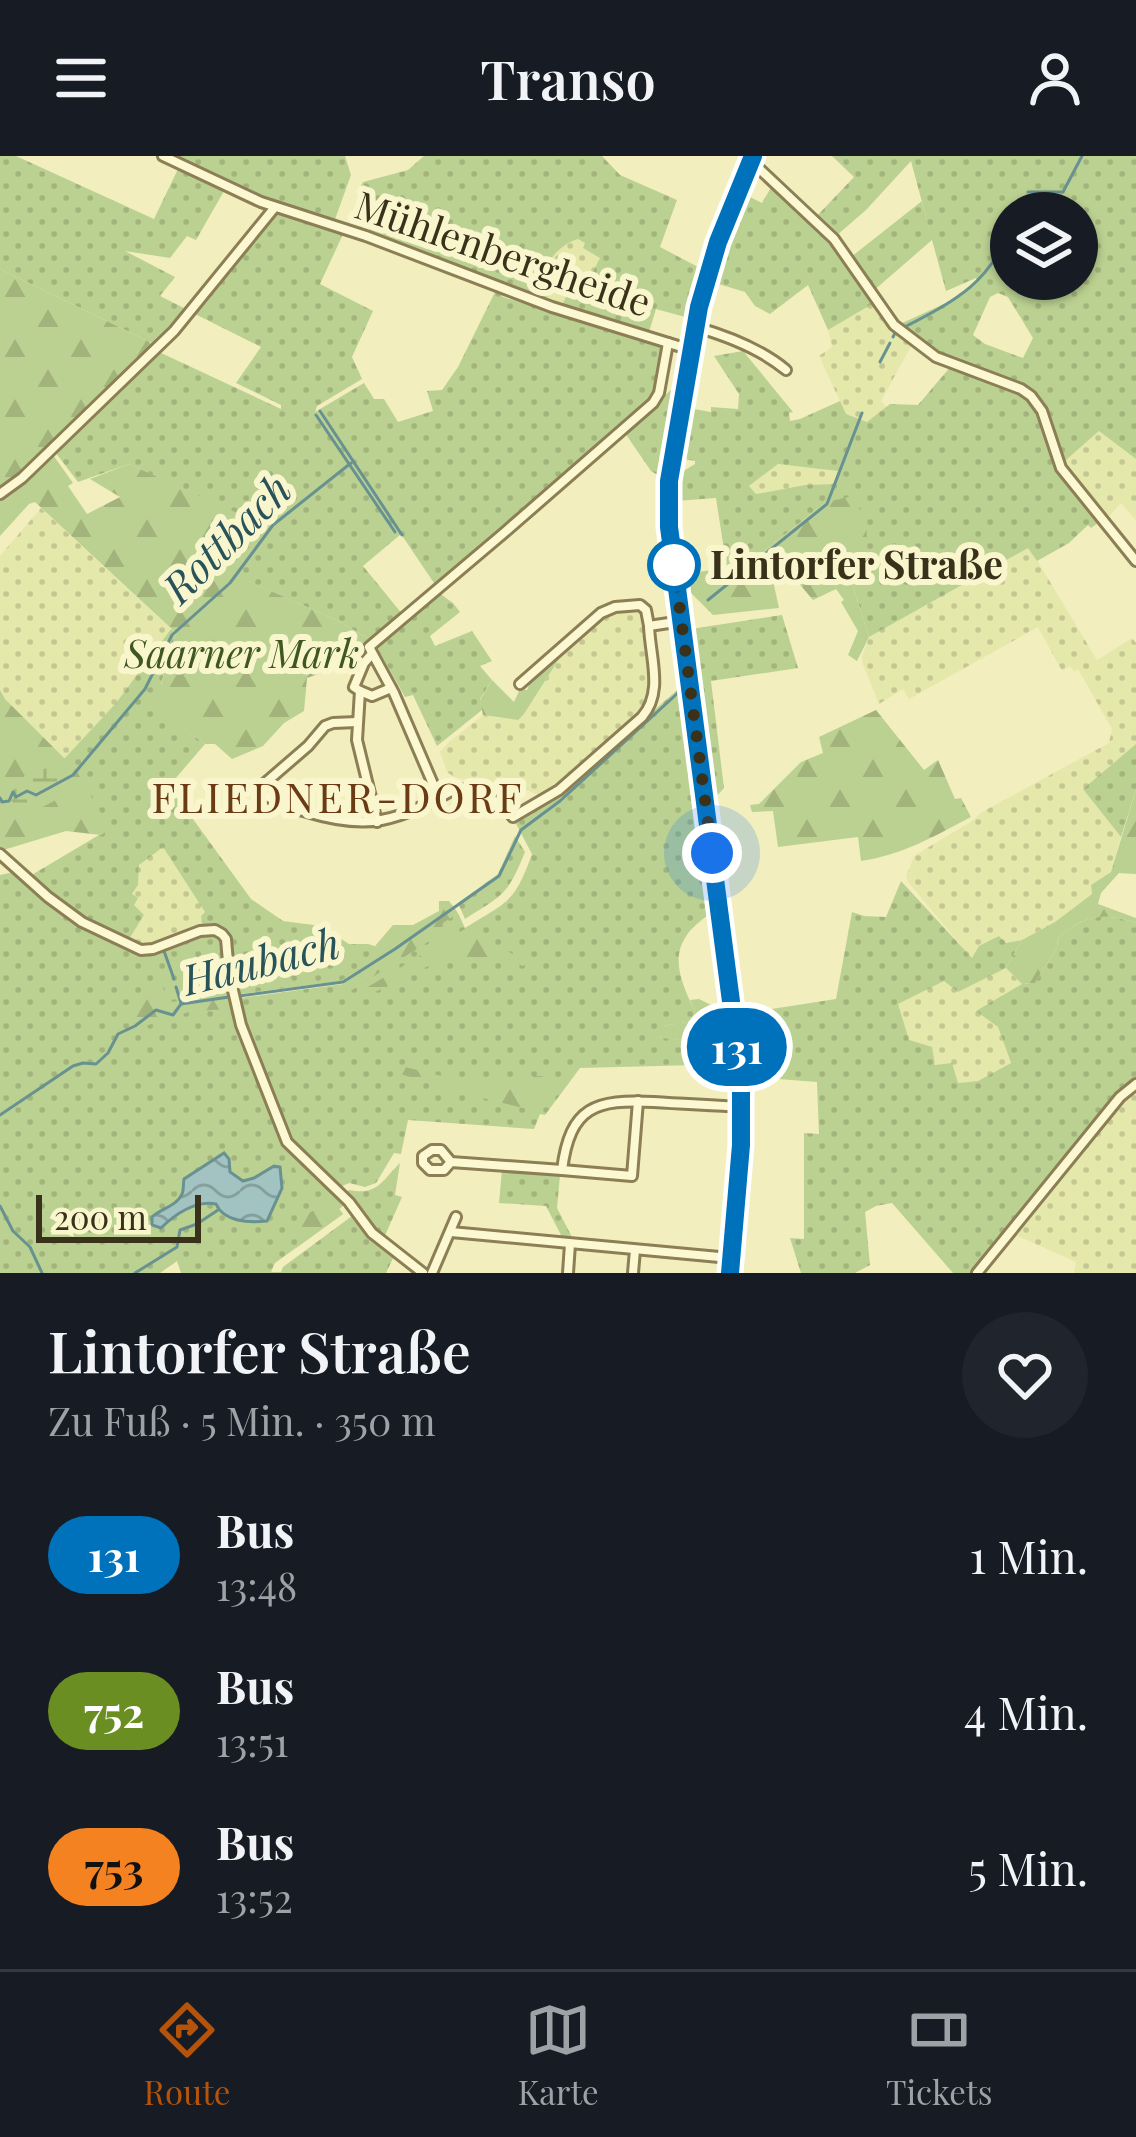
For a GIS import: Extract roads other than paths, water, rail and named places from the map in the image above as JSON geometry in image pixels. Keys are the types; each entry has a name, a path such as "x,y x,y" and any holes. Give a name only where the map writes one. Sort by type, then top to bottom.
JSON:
{"main road":[{"path":"731,1265 742,1107 740,1065 668,503 694,327 718,242 752,159"}],"street":[{"name":"Mühlenbergheide","path":"163,156 275,207 366,236 517,295 691,350"},
{"path":"752,159 834,238 894,326 936,357 1031,396 1048,424 1061,468 1136,562"},
{"path":"0,494 174,331 275,207"},
{"path":"694,327 728,337 786,370"},
{"path":"439,798 368,646 653,403 668,343"},
{"path":"358,722 325,727 264,784 266,797 319,816 376,822 404,816 453,790 469,791 503,804 513,817 559,790 650,708 654,681 646,610 640,605 601,613 520,684"},
{"path":"649,626 682,621"},
{"path":"371,655 355,687 373,696 391,688"},
{"path":"360,691 358,746 376,822"},
{"path":"0,854 82,922 141,950 200,931 222,934 241,1025 287,1142 349,1202 371,1234 428,1273 456,1217"},
{"path":"977,1273 1120,1097 1136,1084"},
{"path":"451,1162 632,1176 638,1101"},
{"path":"562,1170 568,1138 584,1115 605,1103 742,1107"},
{"path":"451,1232 635,1250 731,1265"},
{"path":"568,1273 570,1244"},
{"path":"633,1273 635,1250"}],"water":[{"path":"224,1153 230,1172 243,1181 280,1167 282,1188 267,1221 238,1220 208,1203 186,1209 161,1228 152,1225 152,1217 180,1198 184,1179"}],"waterway":[{"name":"Haubach","path":"1063,192 1082,156"},
{"name":"Haubach","path":"901,329 953,300 990,266"},
{"name":"Haubach","path":"893,337 895,333"},
{"name":"Haubach","path":"880,362 890,343"},
{"path":"320,411 402,535"},
{"name":"Haubach","path":"708,600 827,504 862,413"},
{"path":"316,415 395,532"},
{"name":"Rottbach","path":"0,798 9,801 13,792 16,797 27,791 36,795 73,775 145,689 172,635 230,583 273,525 351,463"},
{"name":"Haubach","path":"239,996 343,982 395,949 499,876 521,830 560,801 680,691"},
{"path":"164,951 174,979"},
{"path":"176,987 181,1003"},
{"name":"Haubach","path":"0,1115 73,1066 96,1064 118,1034 156,1010 173,1015 181,1004 229,997"},
{"path":"0,1206 13,1231 30,1247 42,1273"},
{"path":"135,1273 177,1247 180,1230 218,1210"}],"place":[{"name":"Lintorfer Straße","path":"674,565"}],"district":[{"name":"FLIEDNER-DORF","path":"338,798"}],"park label":[{"name":"Saarner Mark","path":"242,654"}]}
